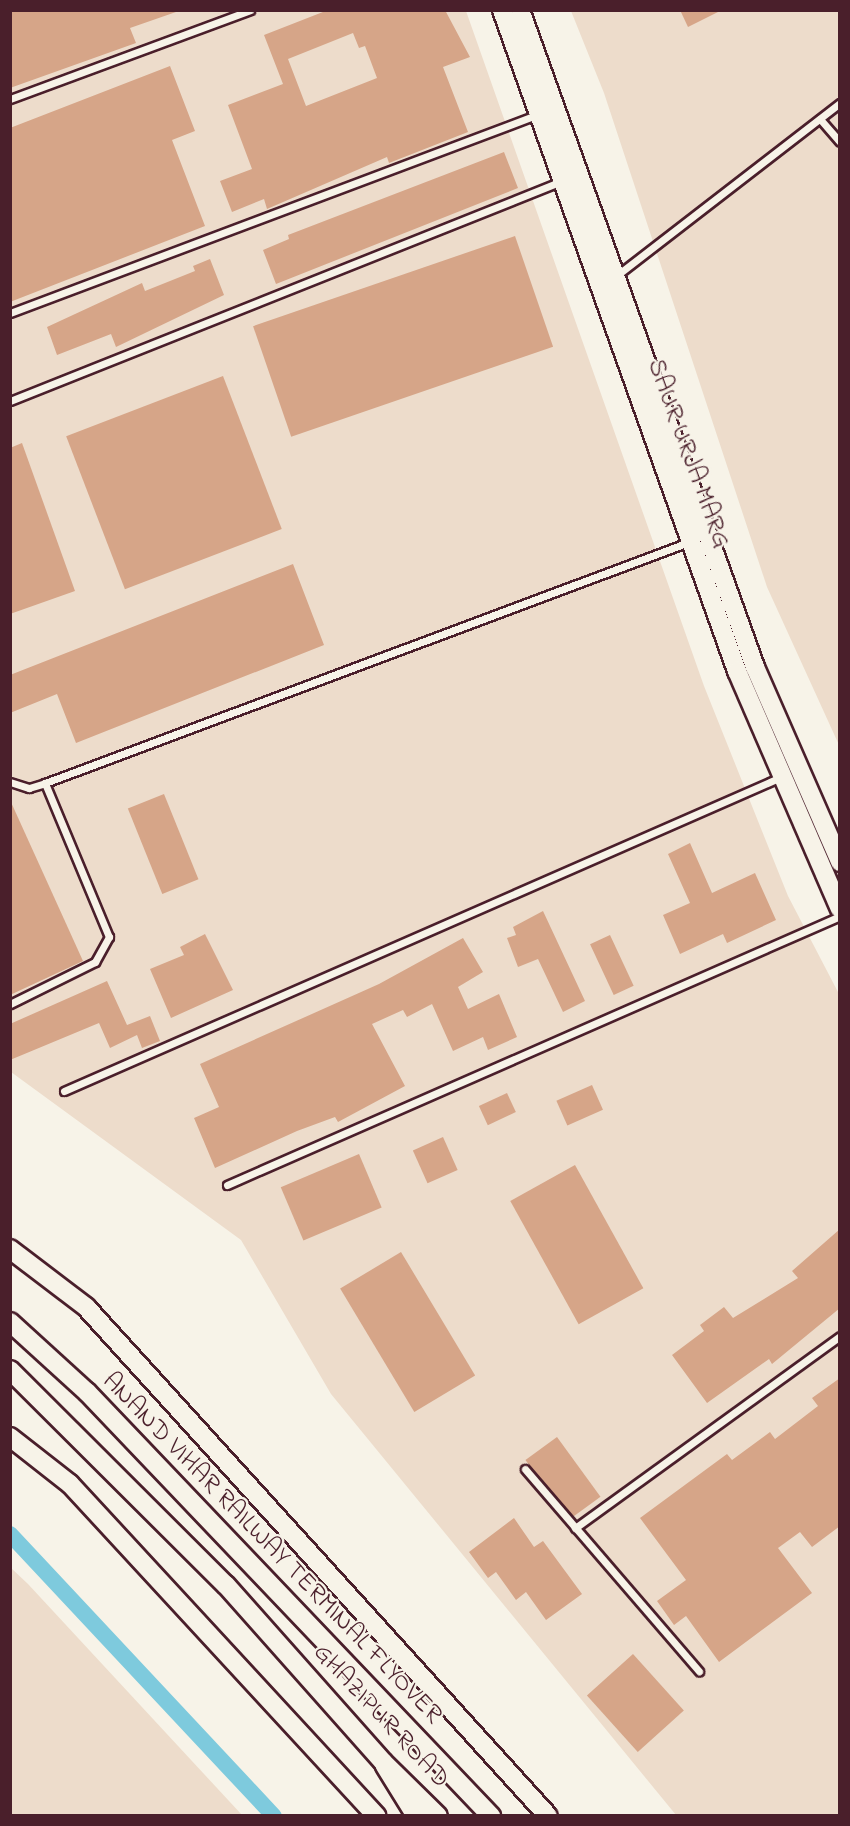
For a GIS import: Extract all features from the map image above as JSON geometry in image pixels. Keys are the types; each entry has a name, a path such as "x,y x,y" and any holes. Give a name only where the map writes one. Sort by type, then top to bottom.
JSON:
{"main road":[{"name":"SAUR URJA MARG","path":"502,10 525,50 607,282 754,667 840,862"},
{"name":"SAUR URJA MARG","path":"520,10 525,50 539,114 562,181 607,282 691,541 781,777 807,840 840,909"},
{"path":"807,840 826,831"},
{"path":"10,1249 86,1307 548,1815"},
{"name":"ANAND VIHAR RAILWAY TERMINAL FLYOVER","path":"10,1322 87,1392 491,1815"},
{"name":"GHAZIPUR ROAD","path":"10,1370 218,1577 382,1762 438,1815"},
{"path":"10,1437 70,1484 375,1815"},
{"path":"382,1762 399,1797 416,1815"}],"lane":[{"path":"10,99 250,10"},
{"path":"607,282 840,103"},
{"path":"10,313 539,114"},
{"path":"820,119 840,142"},
{"path":"10,401 562,181"},
{"path":"10,782 28,788 45,783 691,541"},
{"path":"64,1091 781,777"},
{"path":"10,1004 95,962 109,938 45,783"},
{"path":"227,1185 840,915"},
{"path":"576,1528 840,1336"},
{"path":"525,1469 699,1671"}],"shaded area":[{"path":"10,11 466,11 704,686 788,896 839,994 839,1815 676,1815 331,1394 241,1240 11,1072"},
{"path":"571,11 839,11 839,745 767,587 604,93"},
{"path":"10,1567 28,1584 242,1815 11,1815"}],"building":[{"path":"10,10 175,10 176,12 130,28 136,43 10,88"},
{"path":"328,10 445,10 470,57 443,67 468,132 389,163 387,157 267,209 264,199 232,212 220,181 252,169 228,105 283,84 264,35","holes":["353,33 359,48 365,46 377,78 306,106 288,59"]},
{"path":"680,10 722,10 688,27"},
{"path":"170,66 195,131 172,140 205,226 10,302 10,128"},
{"path":"504,152 518,188 276,284 263,250 289,239 288,235"},
{"path":"515,236 553,347 291,437 253,326"},
{"path":"210,259 224,295 116,347 111,334 57,355 47,327 142,283 145,291 195,271 193,266"},
{"path":"223,376 282,529 125,589 66,436"},
{"path":"22,443 75,591 10,614 10,448"},
{"path":"293,564 324,645 76,743 57,694 10,713 10,675"},
{"path":"164,794 198,879 162,894 128,809"},
{"path":"10,800 83,961 10,995"},
{"path":"690,843 712,893 755,873 776,920 727,943 723,934 680,954 663,915 690,903 668,854"},
{"path":"543,911 585,1001 563,1012 538,959 518,967 507,938 516,935 513,927"},
{"path":"205,934 233,990 171,1018 150,969 184,955 180,947"},
{"path":"610,935 634,986 614,995 590,944"},
{"path":"463,938 483,972 458,987 468,1009 499,994 517,1037 488,1050 483,1037 453,1051 432,1004 407,1017 403,1010 372,1024 405,1086 338,1122 335,1117 297,1131 215,1168 194,1118 219,1107 200,1064 379,984"},
{"path":"107,981 127,1025 150,1016 160,1041 142,1048 137,1035 110,1048 99,1023 10,1060 10,1024"},
{"path":"592,1085 603,1110 567,1126 556,1101"},
{"path":"507,1093 516,1112 488,1125 479,1106"},
{"path":"443,1137 458,1170 427,1183 413,1150"},
{"path":"359,1154 382,1207 303,1241 281,1187"},
{"path":"575,1165 643,1288 579,1324 510,1201"},
{"path":"840,1229 840,1308 772,1364 769,1359 707,1403 672,1355 704,1331 700,1325 724,1307 733,1318 798,1278 792,1271"},
{"path":"401,1252 475,1375 414,1412 340,1289"},
{"path":"840,1378 840,1526 812,1547 800,1532 778,1548 812,1593 719,1662 686,1616 674,1625 657,1601 686,1580 640,1518 727,1454 732,1460 770,1432 775,1439 818,1406 812,1398"},
{"path":"557,1437 600,1497 569,1520 525,1460"},
{"path":"514,1518 534,1547 543,1541 582,1594 546,1620 526,1592 516,1600 496,1572 488,1578 469,1552"},
{"path":"633,1654 684,1710 638,1752 587,1695"}],"waterway":[{"path":"10,1534 274,1816"}]}
